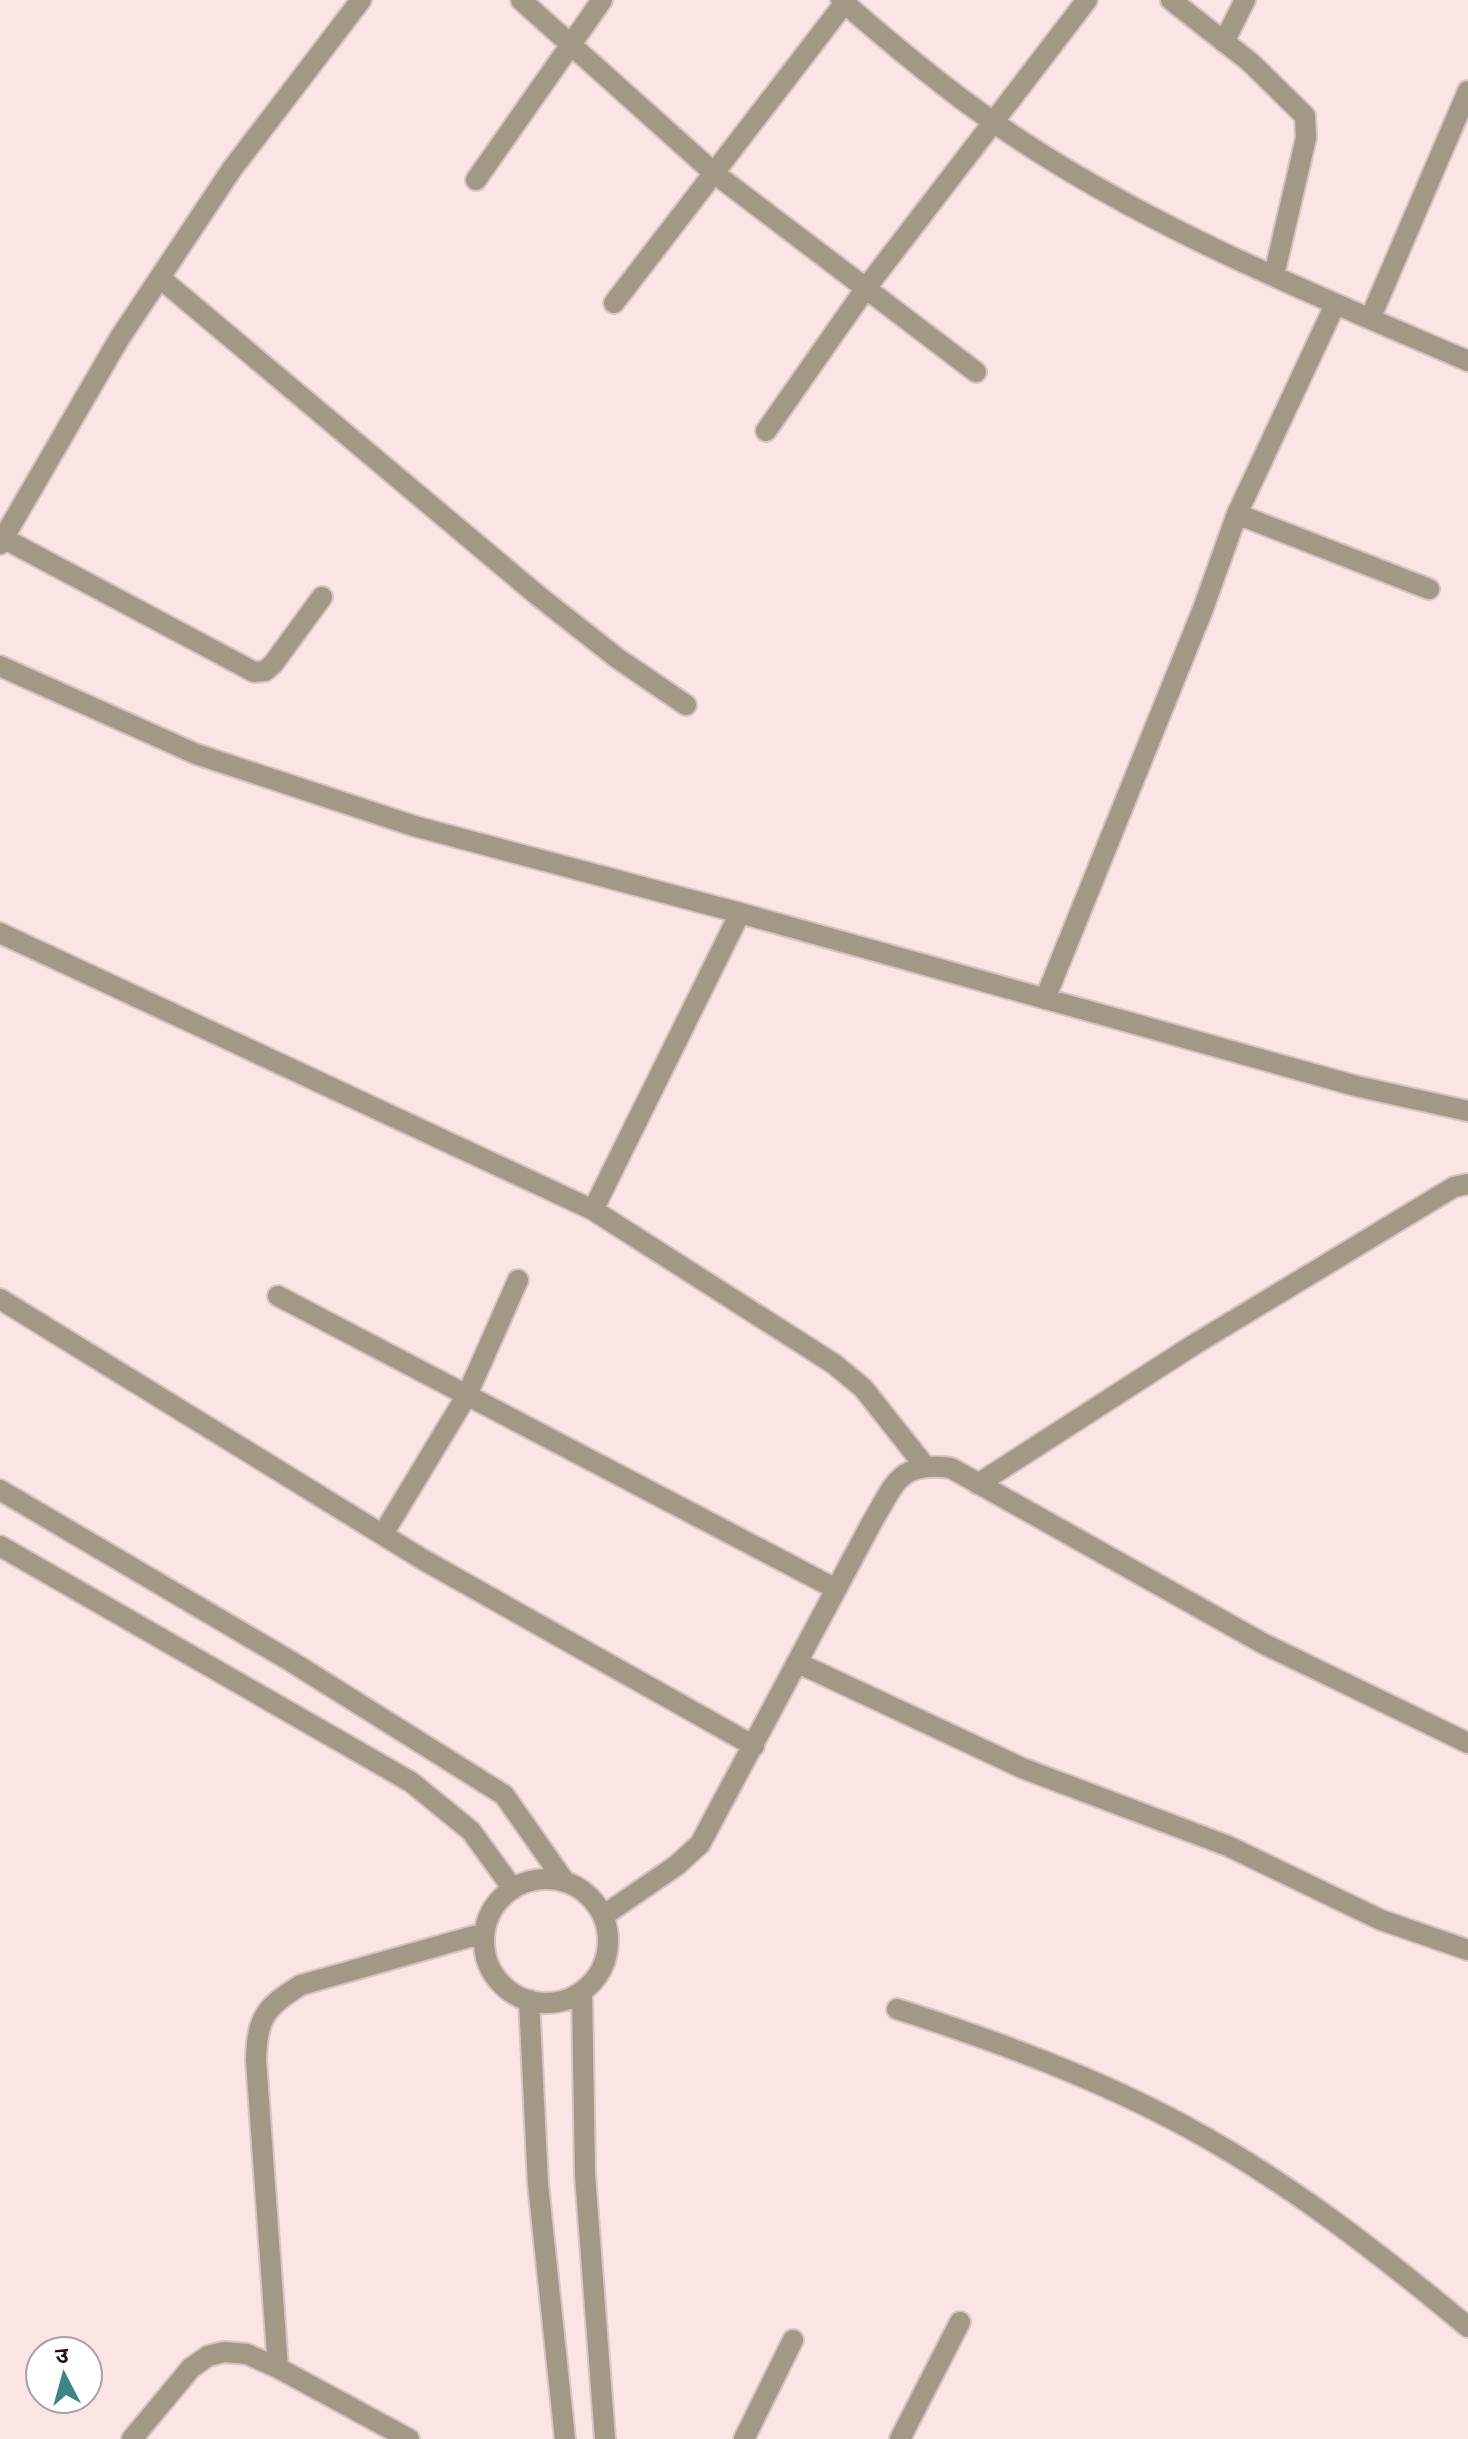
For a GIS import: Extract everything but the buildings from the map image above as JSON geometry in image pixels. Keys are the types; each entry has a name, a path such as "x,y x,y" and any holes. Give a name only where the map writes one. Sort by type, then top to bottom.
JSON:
{"street":[{"path":"322,597 273,664 265,671 254,672 1,541 119,339 232,169 361,0"},
{"path":"521,0 714,173 976,372"},
{"path":"476,180 602,0"},
{"path":"766,431 866,288 1087,0"},
{"path":"1171,0 1298,105 1305,116 1306,138 1274,275"},
{"path":"1224,42 1245,0"},
{"path":"614,303 844,1 992,122 1119,199 1335,305 1468,361"},
{"path":"1370,319 1468,91"},
{"path":"160,278 536,594 617,658 686,705"},
{"path":"1045,999 1203,609 1237,514 1335,305"},
{"path":"1237,514 1429,589"},
{"path":"0,666 196,754 414,826 740,913 1356,1086 1468,1111"},
{"path":"593,1210 740,913"},
{"path":"0,933 593,1210 834,1364 863,1388 924,1465"},
{"path":"978,1484 1195,1344 1454,1187 1468,1184"},
{"path":"383,1534 467,1395 518,1280"},
{"path":"278,1296 836,1589"},
{"path":"0,1299 383,1534 754,1746"},
{"path":"603,1916 677,1865 700,1844 899,1476 924,1465 951,1468 1264,1644 1468,1743"},
{"path":"0,1490 292,1662 504,1795 565,1882"},
{"path":"0,1546 411,1782 471,1831 513,1889"},
{"path":"798,1663 1022,1768 1185,1829 1381,1920 1468,1950"},
{"path":"544,1879 565,1882 583,1891 603,1916 609,1945 604,1965 593,1983 582,1992 557,2003 529,2000 517,1997 495,1976 483,1948 484,1933 493,1908 513,1889 524,1882 544,1879"},
{"path":"278,2368 256,2060 262,2016 275,2001 301,1985 484,1933"},
{"path":"582,1992 585,2175 605,2439"},
{"path":"529,2000 538,2184 565,2439"},
{"path":"897,2009 1010,2045 1185,2126 1357,2235 1468,2327"},
{"path":"900,2439 960,2322"},
{"path":"744,2439 793,2340"},
{"path":"132,2439 191,2368 208,2356 224,2352 247,2354 278,2368 409,2439"}]}
